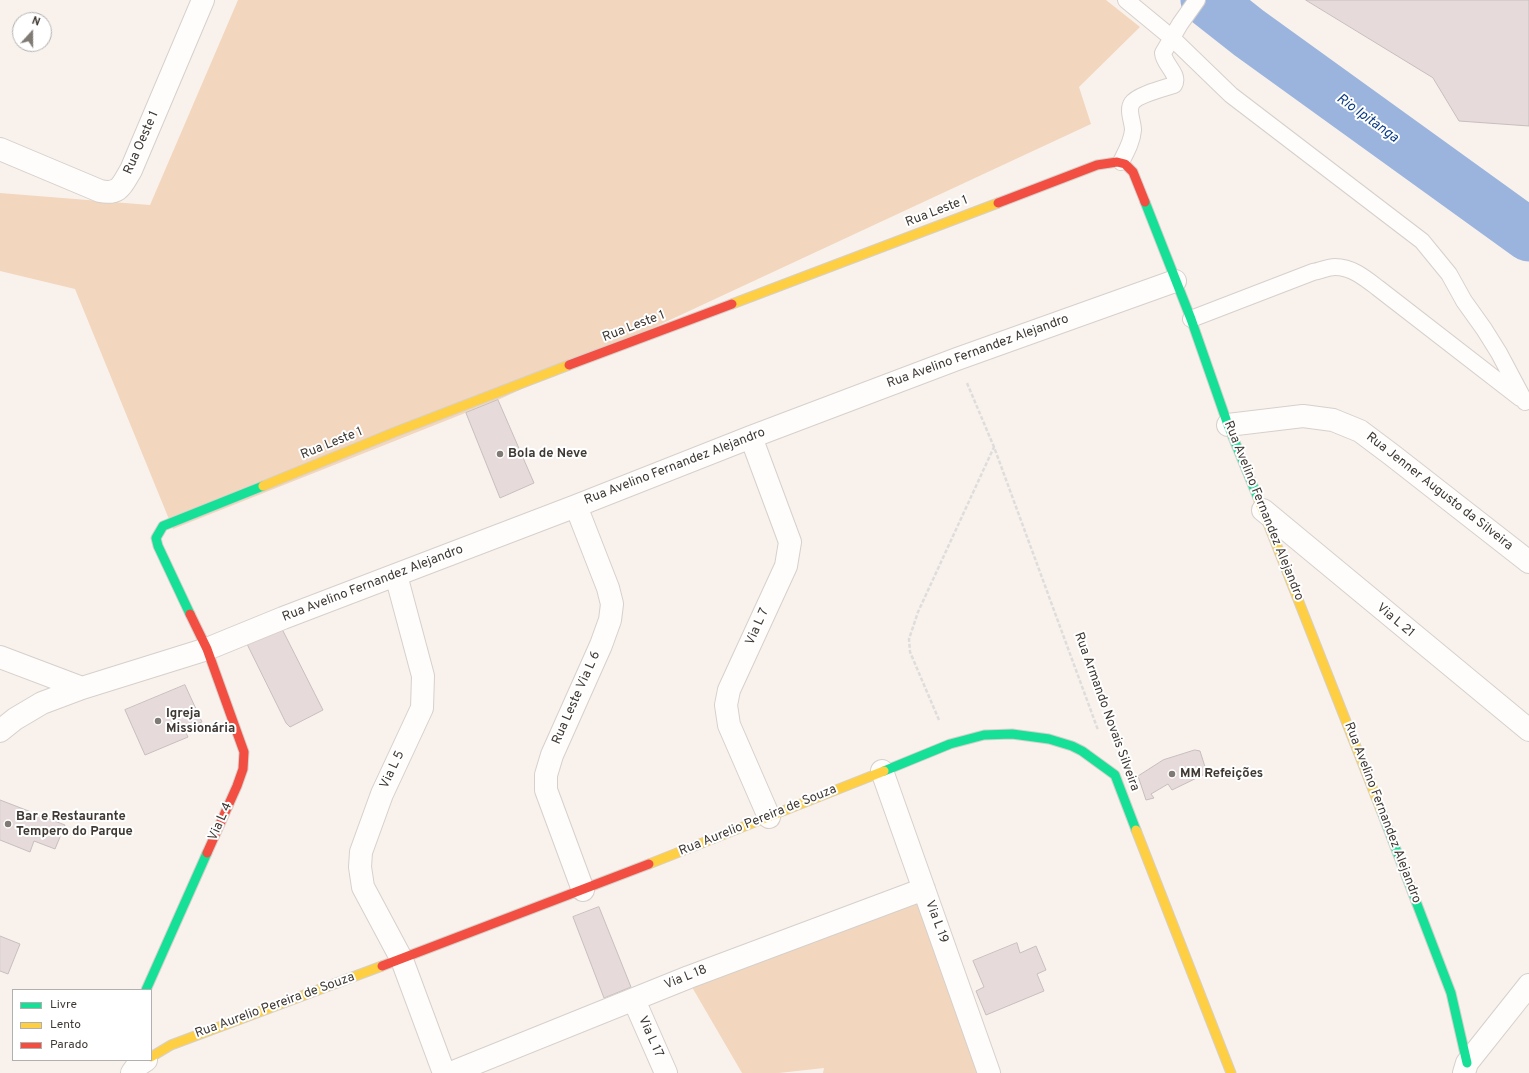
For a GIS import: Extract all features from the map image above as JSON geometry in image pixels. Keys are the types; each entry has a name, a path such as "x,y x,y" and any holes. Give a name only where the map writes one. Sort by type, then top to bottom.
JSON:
{"street":[{"name":"Rua Oeste 1","path":"0,150 100,191 110,193 116,191 131,170 203,0"},
{"path":"1121,162 1128,165 1133,172 1175,281"},
{"name":"Rua Leste 1","path":"207,649 158,546 156,538 162,526 458,408 1097,166 1121,162"},
{"name":"Rua Avelino Fernandez Alejandro","path":"0,731 15,719 42,703 82,688 207,649 751,437 957,359 1175,281 1191,319 1228,425 1263,510 1448,985 1465,1068"},
{"name":"Rua Jenner Augusto da Silveira","path":"1228,425 1303,416 1333,420 1360,431 1529,562"},
{"name":"Via L 7","path":"751,437 790,542 786,566 729,690 726,706 729,726 769,817"},
{"name":"Rua Leste Via L 6","path":"576,506 608,588 612,604 610,620 552,755 546,775 546,790 583,890"},
{"name":"Via L 21","path":"1263,510 1529,730"},
{"name":"Via L 5","path":"396,575 423,676 422,708 382,794 367,832 361,852 360,867 363,887 402,960"},
{"name":"Via L 4","path":"146,989 234,794 243,769 244,752 207,649"},
{"path":"0,657 82,688"},
{"name":"Rua Aurelio Pereira de Souza","path":"152,1056 171,1045 402,960 769,817 950,744 988,734 1014,734 1040,737 1061,742 1082,751 1115,775"},
{"name":"Via L 19","path":"882,772 989,1073"},
{"name":"Rua Armando Novais Silveira","path":"1115,775 1231,1073"},
{"name":"Via L 18","path":"451,1073 689,977 924,889"},
{"path":"402,960 444,1073"},
{"name":"Rua Avelino Fernandez Alejandro","path":"1465,1068 1529,985"},
{"name":"Via L 17","path":"634,1000 666,1073"}],"lane":[{"path":"1126,0 1176,31 1231,95 1422,241 1449,274 1464,301 1499,353 1527,404"},
{"path":"1121,162 1132,136 1133,128 1130,107 1132,103 1144,96 1174,85 1176,82 1176,76 1164,58 1165,48 1197,0"},
{"path":"1191,319 1313,272 1334,267 1346,269 1361,275 1527,404"}],"path":[{"name":"Rua Armando Novais Silveira","path":"957,359 994,447 1098,730"},
{"path":"950,744 910,652 909,639 918,612 994,447"}],"shaded area":[{"path":"238,0 1106,0 1140,27 1079,87 1091,124 498,400 173,529 75,289 0,271 0,193 150,205"},
{"path":"933,890 994,1073 823,1073 824,1068 779,1073 742,1073 689,982"}],"building":[{"path":"1306,0 1529,0 1529,126 1459,121 1433,78"},
{"path":"498,400 534,483 500,498 466,413"},
{"path":"279,623 323,710 290,727 286,723 245,640"},
{"path":"185,685 202,722 184,729 188,737 145,755 125,710"},
{"name":"MM Refeições","path":"1195,750 1200,751 1207,773 1172,790 1168,784 1151,794 1154,798 1146,800 1138,776 1163,760"},
{"path":"0,800 65,825 55,849 34,841 30,852 0,840"},
{"path":"599,907 631,987 604,998 573,917"},
{"path":"0,936 20,944 8,974 0,971"},
{"path":"1017,943 1020,953 1036,946 1046,970 1037,974 1044,991 986,1015 976,991 984,987 973,961"}],"waterway":[{"name":"Rio Ipitanga","path":"1207,0 1249,33 1529,235"}],"traffic: fast":[{"path":"1145,202 1191,319 1228,425 1258,498"},
{"path":"190,614 158,546 156,538 163,526 263,486"},
{"path":"884,771 950,744 984,735 1012,734 1049,739 1072,746 1082,751 1115,775 1136,830"},
{"path":"1381,810 1451,993 1467,1063"},
{"path":"146,989 207,853"}],"traffic: slow":[{"path":"732,304 998,203"},
{"path":"263,486 395,432 569,365"},
{"path":"1258,498 1381,810"},
{"path":"649,864 884,771"},
{"path":"1136,830 1231,1073"},
{"path":"152,1056 171,1045 382,966"}],"traffic: jam":[{"path":"998,203 1097,165 1117,162 1125,164 1133,172 1145,202"},
{"path":"569,365 732,304"},
{"path":"190,614 207,649 244,752 243,769 237,786 207,853"},
{"path":"382,966 649,864"}],"place":[{"name":"Bola de Neve","path":"500,454"},
{"name":"Igreja Missionária","path":"158,721"},
{"name":"MM Refeições","path":"1172,774"},
{"name":"Bar e Restaurante Tempero do Parque","path":"8,824"}]}
